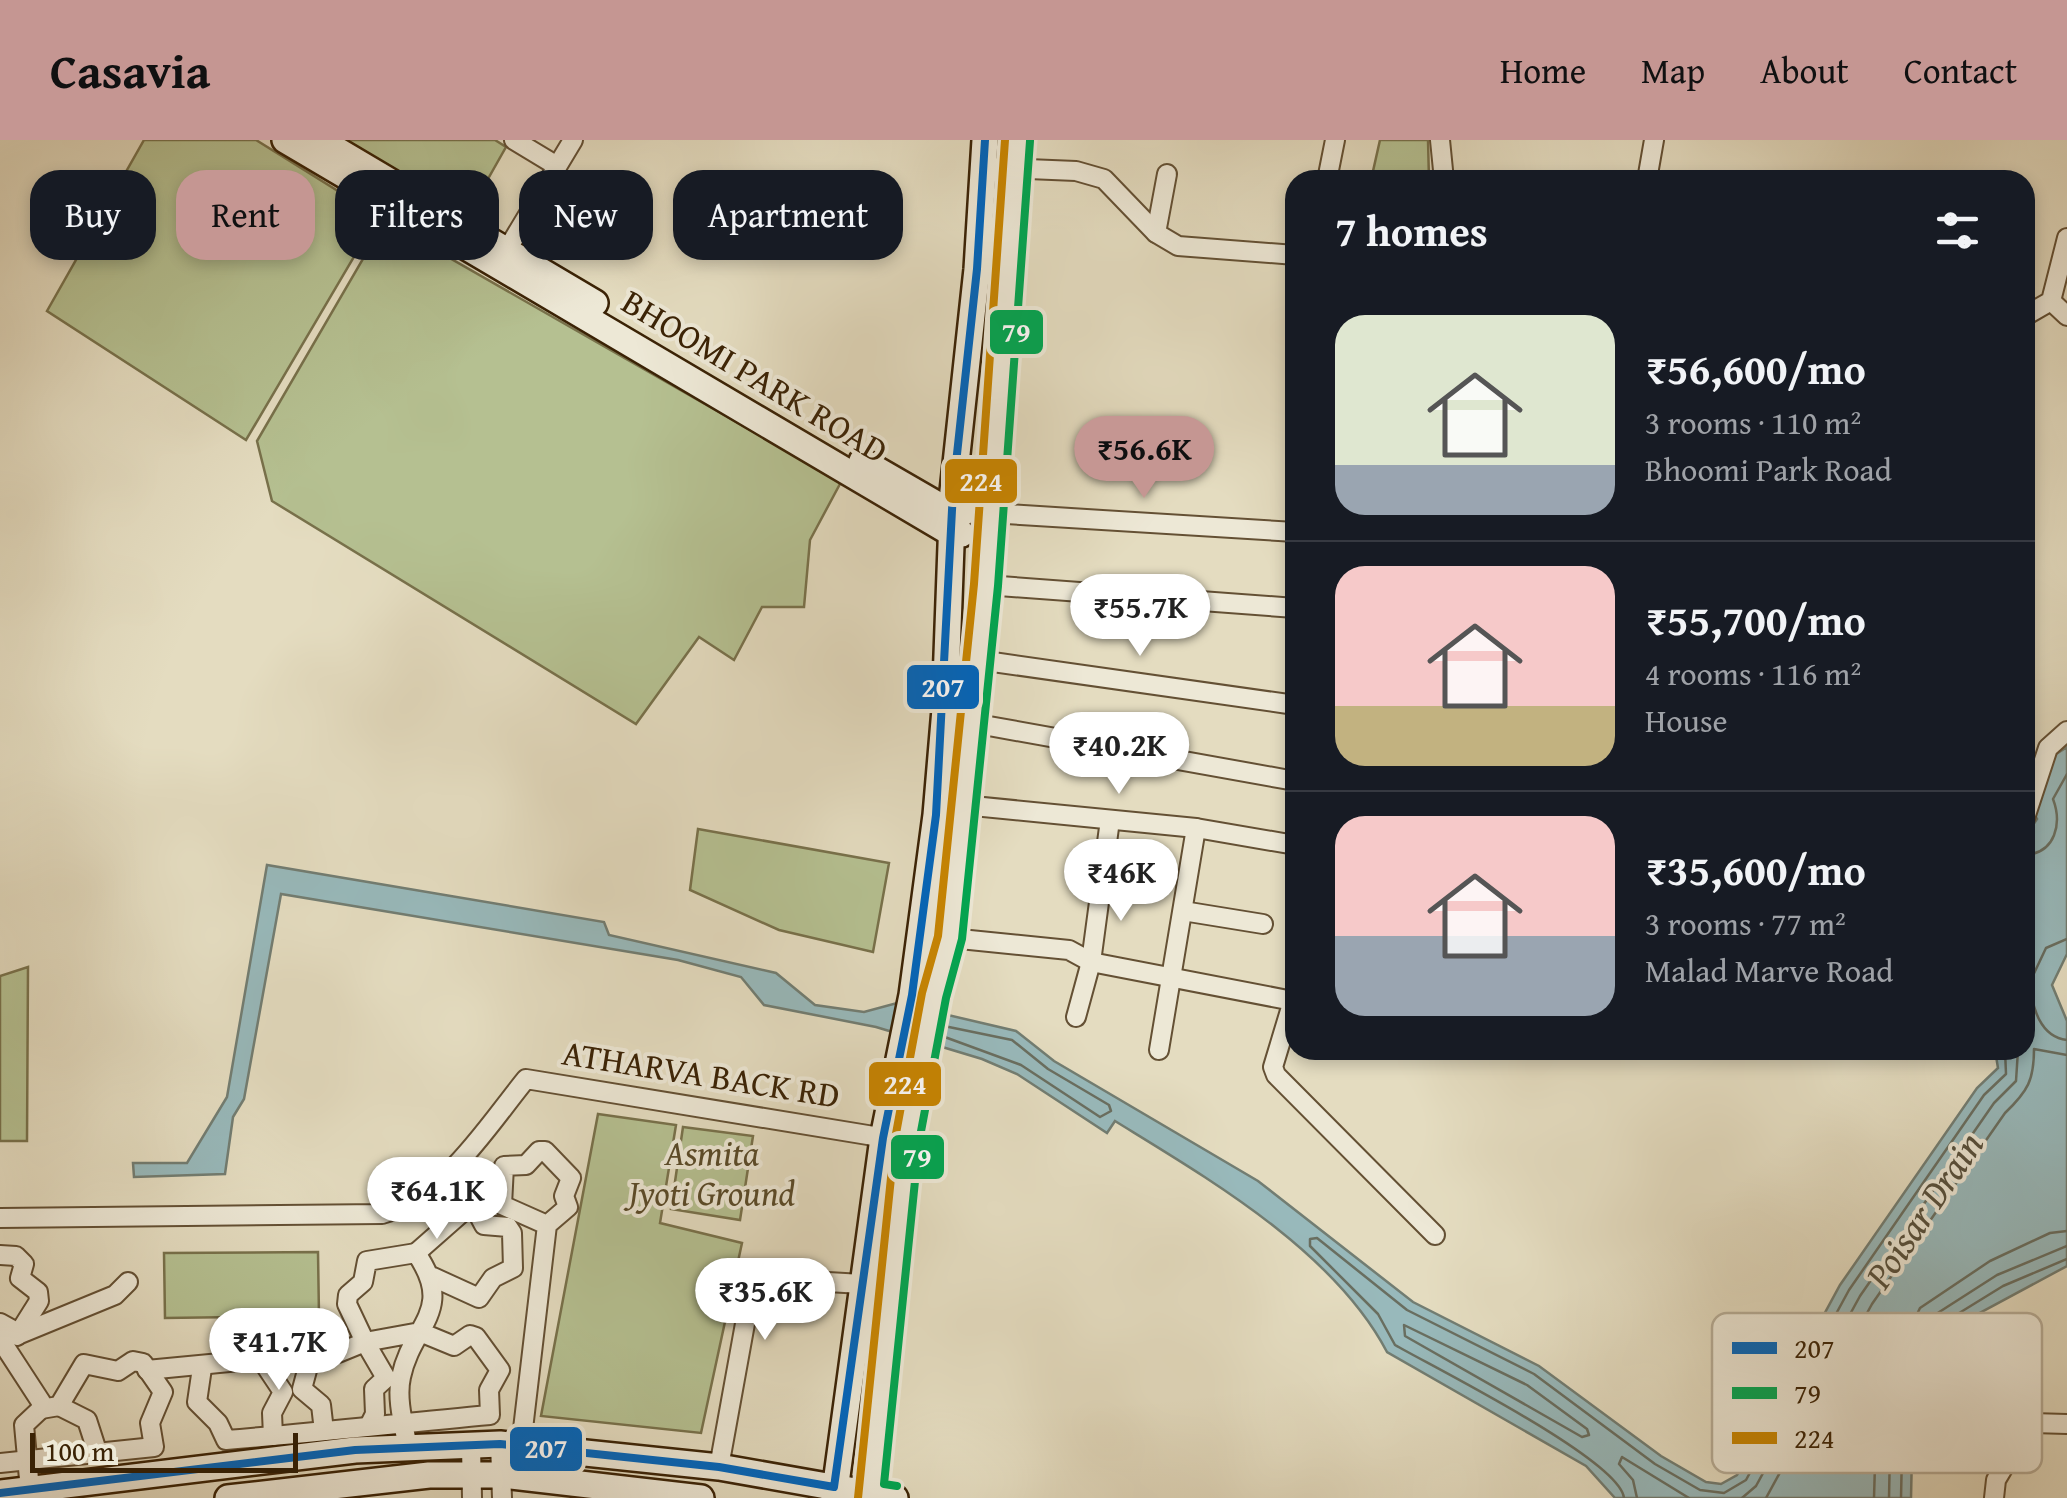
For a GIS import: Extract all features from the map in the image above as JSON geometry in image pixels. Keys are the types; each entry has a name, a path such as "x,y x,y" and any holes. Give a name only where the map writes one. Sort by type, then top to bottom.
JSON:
{"main road":[{"name":"BHOOMI PARK ROAD","path":"285,140 326,150 447,226 952,523 988,524"},
{"path":"834,1492 862,1284 895,1139 950,938 956,876 946,709 952,523 985,140"},
{"path":"0,1494 406,1435 471,1445 511,1445 719,1467 834,1492 878,1496 895,1139 928,875 972,723 986,585 1018,140"},
{"path":"928,875 956,876"},
{"path":"228,1498 502,1486 701,1498"}],"street":[{"path":"514,140 558,166"},
{"path":"502,258 573,140"},
{"path":"1329,170 1335,140"},
{"path":"1440,140 1443,170"},
{"path":"1649,170 1654,140"},
{"path":"984,167 1076,172 1104,179 1162,236 1178,246 1285,254"},
{"path":"1162,236 1170,178"},
{"path":"2035,310 2051,301 2067,238"},
{"path":"2051,301 2067,316"},
{"path":"988,524 1285,532"},
{"path":"986,585 1285,607"},
{"path":"979,660 1285,703"},
{"path":"972,723 1285,779"},
{"path":"2035,788 2048,748 2067,731"},
{"path":"950,804 1196,828 1285,843"},
{"path":"1076,1017 1091,962 1110,820"},
{"path":"1158,1050 1196,828"},
{"path":"1182,911 1263,924"},
{"path":"950,938 1069,950 1091,962 1285,997"},
{"path":"1285,1028 1273,1067 1276,1075 1435,1235"},
{"name":"ATHARVA BACK RD","path":"0,1218 382,1214 409,1206 448,1173 526,1079 895,1139"},
{"path":"502,1486 511,1445 525,1413 546,1238 568,1207 564,1196 571,1178 545,1152 539,1152 532,1162 504,1166 500,1196 502,1205 546,1238"},
{"path":"369,1426 374,1414 374,1389 386,1378 346,1304 348,1295 363,1282 368,1261 416,1254 466,1209 476,1210 484,1226 508,1227 513,1268 493,1278 479,1298 433,1278 416,1254"},
{"path":"512,1241 546,1238"},
{"path":"0,1255 16,1256 24,1264 20,1278 38,1292 38,1301 20,1334"},
{"path":"406,1435 400,1378 431,1309 433,1278"},
{"path":"719,1467 752,1284 760,1278 862,1284"},
{"path":"98,1454 87,1420 50,1408 0,1339 115,1295 128,1282"},
{"path":"0,1323 20,1334"},
{"path":"147,1370 202,1368 325,1348 338,1353 365,1342 420,1332 450,1346 476,1336 500,1370 488,1390 490,1415"},
{"path":"312,1352 302,1389 320,1405 324,1431"},
{"path":"261,1359 282,1392 272,1413 274,1436"},
{"path":"0,1463 27,1461 154,1448 150,1422 163,1392 143,1363 132,1361 124,1371 84,1364 50,1408 24,1425 27,1461 30,1490"},
{"path":"197,1402 202,1368"},
{"path":"162,1401 197,1402 218,1422 226,1440 369,1426 406,1435 490,1415 525,1413"},
{"path":"2042,1423 2067,1424"},
{"path":"471,1445 473,1486"},
{"path":"1994,1498 2000,1473"}],"green space":[{"path":"144,140 256,140 304,170 176,170 176,260 315,260 315,177 335,189 335,260 352,260 246,440 47,311 76,260 156,260 156,170 127,170"},
{"path":"345,140 495,140 506,147 493,170 393,170"},
{"path":"1380,140 1428,140 1429,170 1373,170"},
{"path":"362,260 453,260 841,482 810,540 804,607 762,607 734,660 699,637 636,724 272,501 257,441"},
{"path":"698,829 889,863 873,952 779,930 690,890"},
{"path":"28,967 27,1141 0,1141 0,976"},
{"path":"598,1114 676,1125 660,1223 742,1243 701,1433 541,1416"},
{"name":"Asmita Jyoti Ground","path":"683,1127 753,1136 740,1220 671,1209"},
{"path":"318,1252 319,1316 165,1318 164,1253"}],"water":[{"name":"Poisar Drain","path":"2067,747 2067,954 2052,985 2067,1021 2067,1266 1980,1313 1825,1313 1840,1285 1977,1088 1998,1068 1997,1060 2035,1060 2035,789 2050,758"},
{"path":"267,865 604,922 609,935 776,973 815,1005 864,1012 897,1003 1016,1031 1054,1061 1258,1181 1413,1302 1539,1366 1661,1456 1706,1482 1721,1484 1737,1475 1912,1473 1911,1498 1615,1498 1586,1466 1387,1352 1364,1315 1302,1250 1228,1193 1115,1121 1107,1133 1017,1074 982,1059 876,1027 764,1005 741,977 678,960 281,894 244,1099 233,1117 225,1174 134,1177 133,1163 187,1163 227,1097"}],"transit line":[{"name":"207","path":"0,1493 355,1450 500,1444 719,1467 834,1487 883,1138 912,995 936,815 953,491 977,269 985,140"},
{"name":"224","path":"858,1498 895,1139 922,993 938,936 974,584 1005,140"},
{"name":"79","path":"897,1486 884,1484 919,1142 946,998 962,939 998,586 1030,141"}]}
